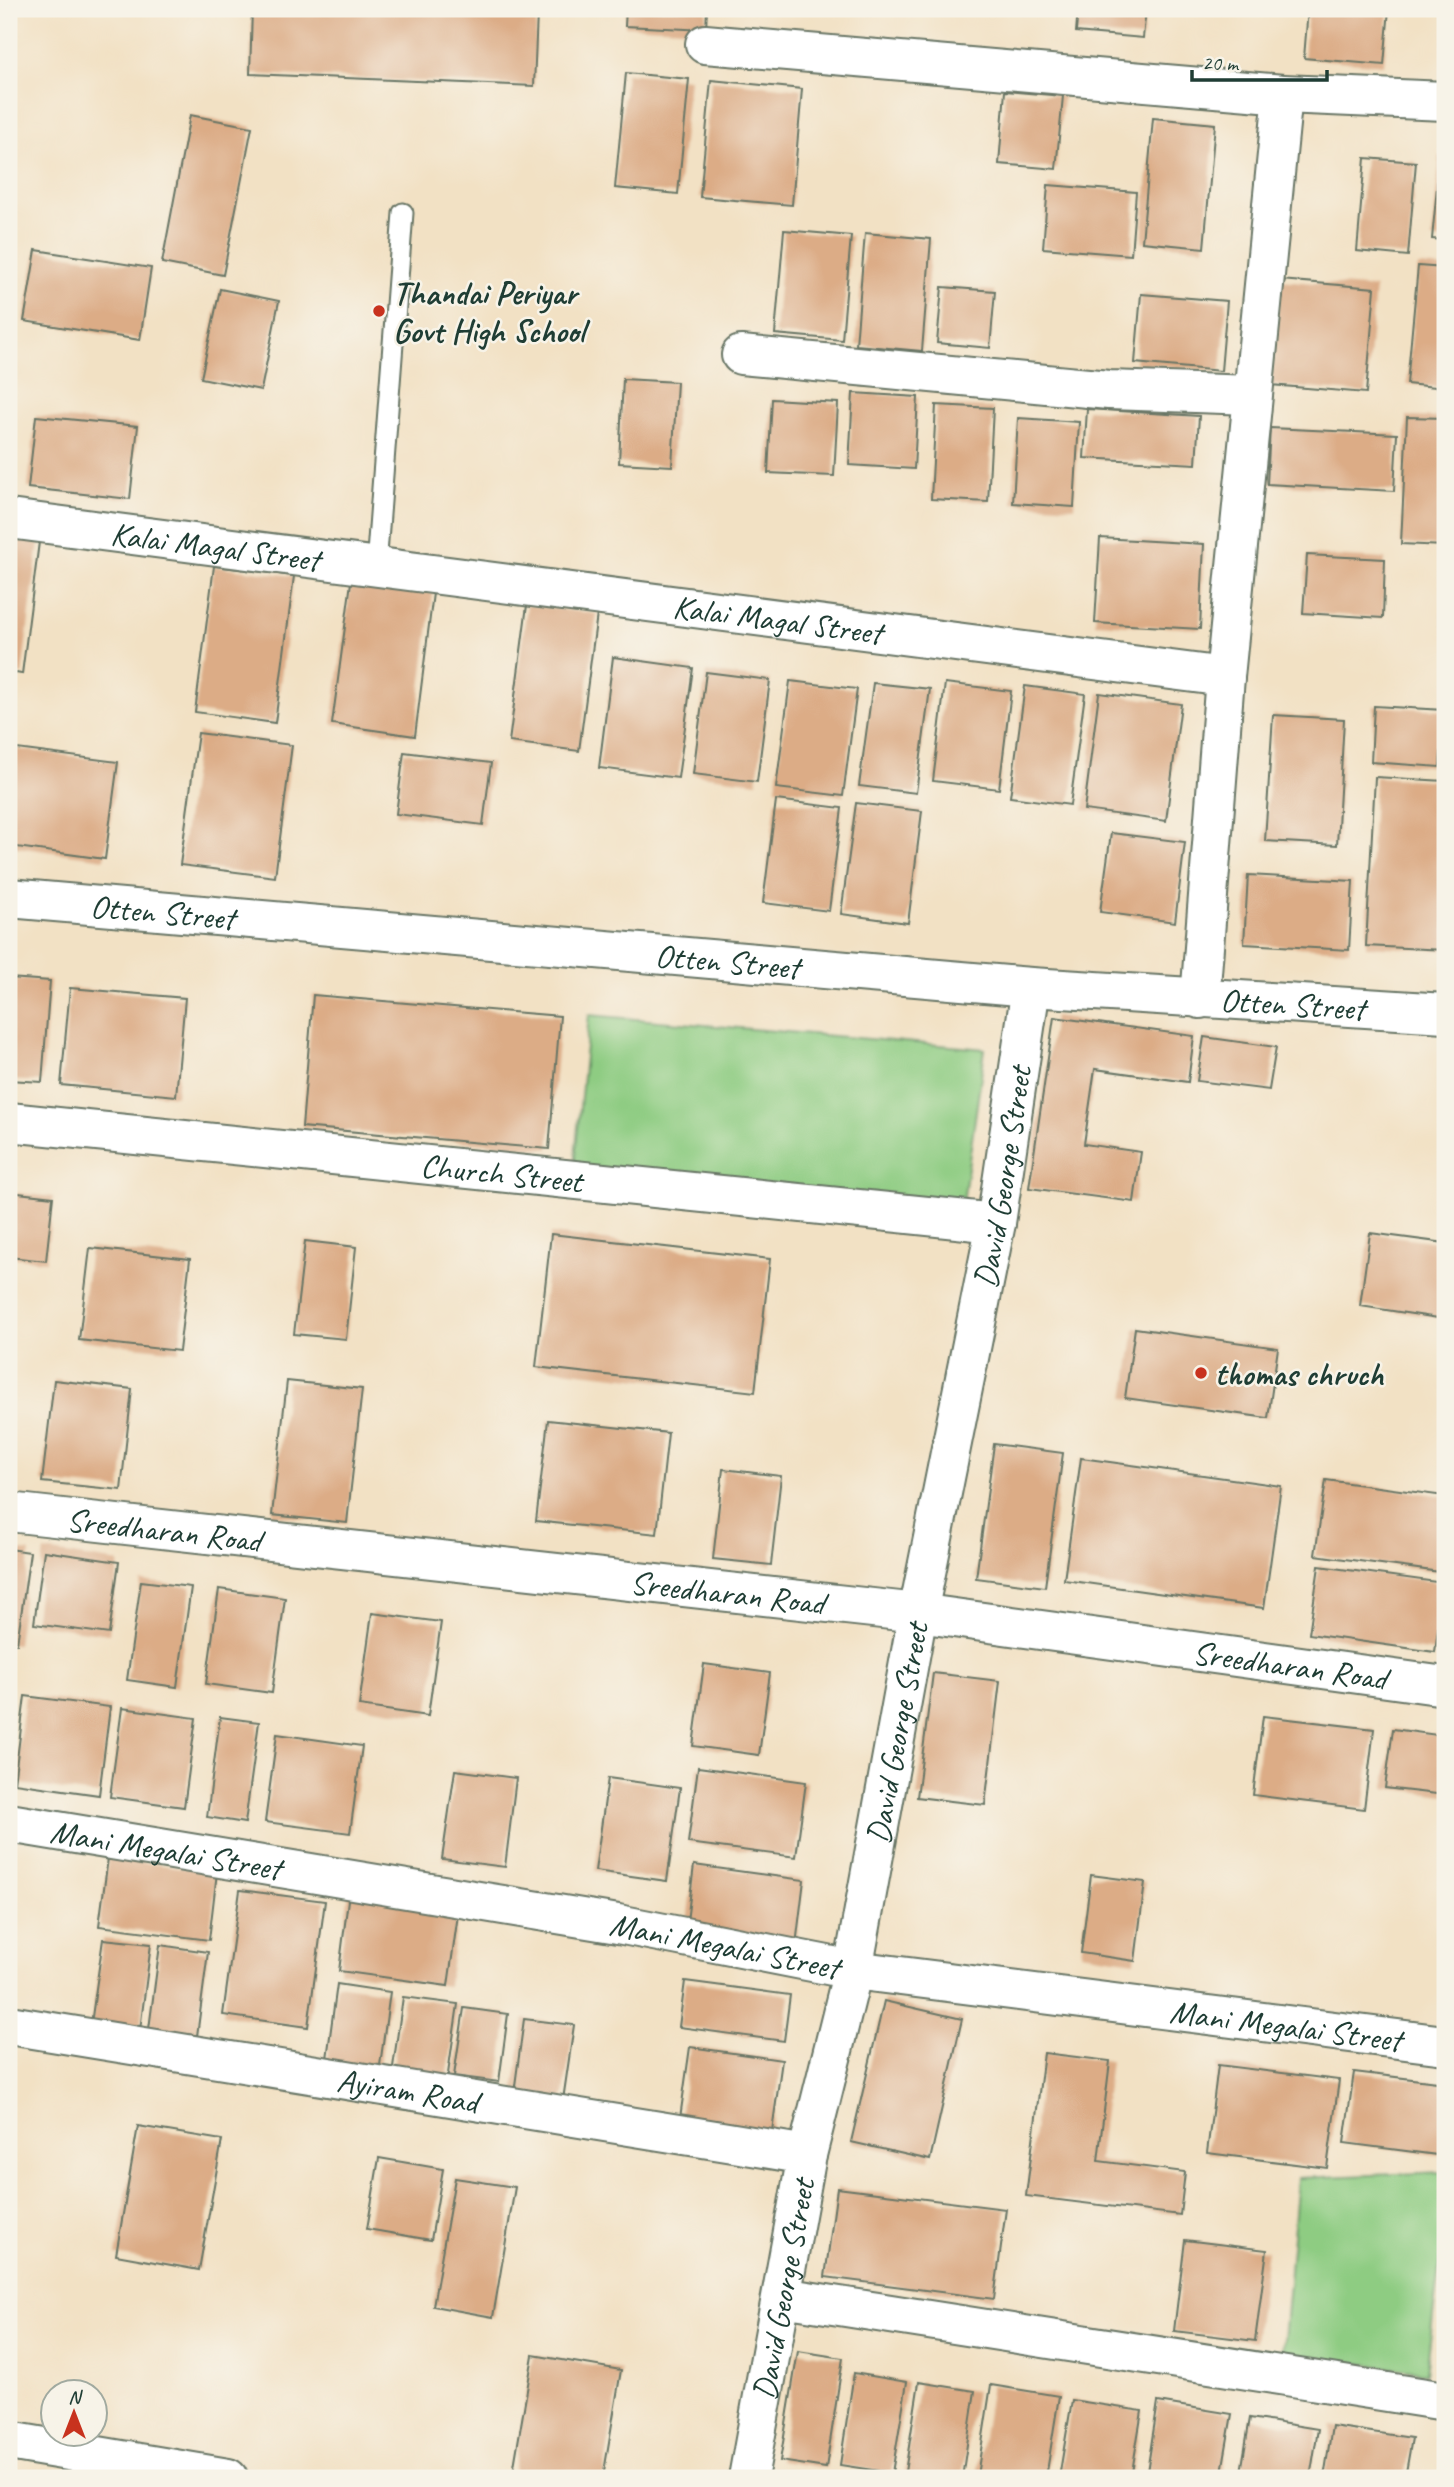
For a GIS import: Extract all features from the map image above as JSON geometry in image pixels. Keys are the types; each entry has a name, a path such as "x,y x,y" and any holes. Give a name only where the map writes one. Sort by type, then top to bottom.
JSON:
{"street":[{"path":"705,44 1283,94 1445,101"},
{"path":"1200,999 1225,677 1283,94"},
{"path":"741,355 1109,390 1252,395"},
{"name":"Kalai Magal Street","path":"9,519 1225,677"},
{"name":"Otten Street","path":"9,898 1031,987 1445,1013"},
{"name":"David George Street","path":"748,2478 807,2155 853,1970 918,1614 996,1223 1031,987"},
{"name":"Church Street","path":"9,1122 996,1223"},
{"name":"Sreedharan Road","path":"9,1512 918,1614 1445,1686"},
{"name":"Mani Megalai Street","path":"9,1823 618,1924 853,1970 1445,2045"},
{"name":"Ayiram Road","path":"9,2025 807,2155"},
{"path":"782,2297 1445,2401"},
{"path":"9,2441 228,2478"}],"lane":[{"path":"376,567 403,213"}],"green space":[{"path":"589,1015 985,1049 962,1209 574,1168"},
{"path":"1445,2172 1445,2220 1426,2373 1283,2352 1298,2178"}],"building":[{"path":"252,9 435,9 537,13 534,86 250,74"},
{"path":"626,9 707,9 706,30 625,26"},
{"path":"1078,9 1146,9 1143,38 1076,32"},
{"path":"1308,9 1389,9 1384,65 1304,58"},
{"path":"626,73 689,79 678,194 615,188"},
{"path":"711,80 802,89 792,205 700,197"},
{"path":"1005,91 1063,96 1056,169 999,164"},
{"path":"190,115 252,127 223,275 162,263"},
{"path":"1153,118 1215,124 1204,248 1142,242"},
{"path":"1440,156 1445,157 1445,240 1432,239"},
{"path":"1365,158 1416,162 1408,256 1357,251"},
{"path":"1048,185 1136,192 1131,255 1043,248"},
{"path":"784,230 851,236 842,340 775,334"},
{"path":"865,233 931,239 922,351 856,345"},
{"path":"36,250 151,268 140,340 24,321"},
{"path":"1418,266 1445,268 1445,388 1407,384"},
{"path":"1280,280 1375,288 1366,393 1271,385"},
{"path":"942,287 995,291 990,348 937,343"},
{"path":"220,289 279,301 261,390 201,378"},
{"path":"1141,294 1227,301 1221,371 1135,363"},
{"path":"623,379 677,382 672,466 619,463"},
{"path":"853,393 918,397 914,469 849,465"},
{"path":"772,399 838,403 834,476 768,473"},
{"path":"936,405 993,408 988,502 931,499"},
{"path":"1087,409 1199,416 1196,464 1084,458"},
{"path":"36,416 138,426 130,499 28,488"},
{"path":"1407,417 1445,418 1445,546 1401,544"},
{"path":"1018,418 1079,422 1074,507 1013,503"},
{"path":"1270,428 1397,434 1394,491 1267,484"},
{"path":"9,538 39,542 22,674 9,672"},
{"path":"1100,538 1204,544 1200,629 1095,623"},
{"path":"1307,555 1385,559 1383,618 1303,613"},
{"path":"214,566 294,576 275,723 195,712"},
{"path":"351,582 433,593 415,736 332,724"},
{"path":"527,605 597,614 579,751 509,742"},
{"path":"613,657 693,668 678,778 599,768"},
{"path":"706,672 770,680 757,782 693,774"},
{"path":"790,681 857,689 843,796 776,788"},
{"path":"873,683 930,689 916,793 859,786"},
{"path":"945,683 1011,691 999,789 933,781"},
{"path":"1025,686 1085,694 1070,805 1010,797"},
{"path":"1099,693 1181,704 1166,821 1084,810"},
{"path":"1374,706 1444,710 1440,767 1371,762"},
{"path":"1273,715 1344,719 1337,845 1265,841"},
{"path":"198,733 292,745 275,877 180,865"},
{"path":"9,748 118,762 105,859 9,846"},
{"path":"404,752 491,763 483,825 396,814"},
{"path":"1375,777 1445,781 1445,950 1366,946"},
{"path":"776,800 842,808 829,911 763,903"},
{"path":"856,803 922,811 908,923 841,914"},
{"path":"1111,833 1185,842 1175,922 1100,912"},
{"path":"1248,875 1353,881 1349,950 1244,944"},
{"path":"9,978 50,981 42,1082 9,1080"},
{"path":"70,988 185,998 176,1096 61,1085"},
{"path":"313,995 560,1016 549,1149 302,1127"},
{"path":"1054,1017 1194,1036 1188,1082 1095,1069 1084,1144 1141,1152 1134,1202 1029,1188"},
{"path":"1204,1037 1276,1047 1269,1090 1197,1081"},
{"path":"9,1192 53,1197 46,1261 9,1257"},
{"path":"1370,1233 1445,1243 1445,1319 1360,1306"},
{"path":"551,1234 770,1259 755,1392 536,1367"},
{"path":"305,1241 356,1247 346,1339 294,1334"},
{"path":"90,1248 190,1259 179,1351 79,1340"},
{"name":"thomas chruch","path":"1135,1328 1278,1348 1268,1418 1125,1398"},
{"path":"54,1380 132,1389 121,1490 42,1482"},
{"path":"287,1381 362,1389 347,1523 272,1515"},
{"path":"548,1420 668,1433 657,1534 536,1521"},
{"path":"994,1444 1063,1453 1045,1587 976,1578"},
{"path":"1081,1458 1281,1486 1264,1608 1064,1580"},
{"path":"723,1469 781,1476 771,1565 713,1559"},
{"path":"1326,1480 1445,1496 1445,1532 1440,1572 1315,1555"},
{"path":"9,1549 30,1552 17,1644 9,1643"},
{"path":"44,1551 119,1562 109,1634 34,1624"},
{"path":"1319,1566 1444,1583 1435,1652 1309,1634"},
{"path":"141,1581 191,1587 177,1687 127,1680"},
{"path":"219,1589 285,1598 272,1693 206,1684"},
{"path":"372,1613 441,1622 428,1716 359,1706"},
{"path":"704,1664 770,1673 759,1755 693,1746"},
{"path":"933,1673 1000,1681 985,1805 917,1797"},
{"path":"25,1696 110,1707 99,1795 14,1783"},
{"path":"122,1708 196,1718 184,1807 110,1797"},
{"path":"1263,1716 1374,1729 1364,1809 1253,1795"},
{"path":"220,1717 259,1722 245,1823 207,1817"},
{"path":"1393,1729 1445,1736 1445,1795 1385,1788"},
{"path":"277,1734 362,1746 350,1833 265,1822"},
{"path":"698,1767 806,1782 796,1857 688,1843"},
{"path":"455,1770 516,1778 505,1867 442,1859"},
{"path":"608,1778 680,1788 667,1881 595,1871"},
{"path":"108,1858 217,1872 209,1940 99,1926"},
{"path":"694,1865 804,1880 796,1945 686,1930"},
{"path":"1091,1875 1145,1882 1135,1961 1081,1953"},
{"path":"240,1890 325,1901 308,2027 223,2015"},
{"path":"349,1892 459,1907 448,1986 339,1971"},
{"path":"103,1939 151,1944 140,2030 91,2024"},
{"path":"160,1945 208,1952 197,2036 149,2029"},
{"path":"685,1981 790,1995 784,2041 679,2027"},
{"path":"337,1984 390,1992 379,2073 326,2066"},
{"path":"403,1997 458,2004 447,2081 392,2074"},
{"path":"884,2001 962,2019 930,2160 851,2142"},
{"path":"464,2008 508,2014 499,2082 454,2076"},
{"path":"524,2019 574,2025 563,2100 514,2093"},
{"path":"690,2047 782,2060 772,2131 680,2118"},
{"path":"1044,2053 1110,2061 1098,2161 1185,2172 1180,2215 1026,2196"},
{"path":"1218,2065 1339,2080 1327,2168 1207,2153"},
{"path":"1354,2072 1445,2083 1445,2156 1344,2143"},
{"path":"138,2126 222,2140 199,2270 116,2255"},
{"path":"379,2158 443,2169 431,2240 367,2229"},
{"path":"455,2178 515,2187 493,2317 433,2306"},
{"path":"837,2188 1006,2209 994,2299 825,2277"},
{"path":"1185,2240 1267,2250 1255,2341 1174,2331"},
{"path":"798,2351 843,2358 826,2468 780,2461"},
{"path":"533,2355 621,2370 603,2478 512,2478"},
{"path":"854,2373 907,2382 892,2473 840,2465"},
{"path":"919,2382 975,2391 962,2478 905,2472"},
{"path":"991,2385 1059,2396 1046,2478 977,2476"},
{"path":"1072,2400 1142,2411 1131,2478 1059,2478"},
{"path":"1158,2402 1232,2414 1221,2478 1146,2478"},
{"path":"1250,2418 1318,2429 1310,2478 1240,2478"},
{"path":"1332,2426 1412,2438 1405,2478 1324,2478"}],"place":[{"name":"Thandai Periyar Govt High School","path":"379,311"},
{"name":"thomas chruch","path":"1201,1373"}]}
